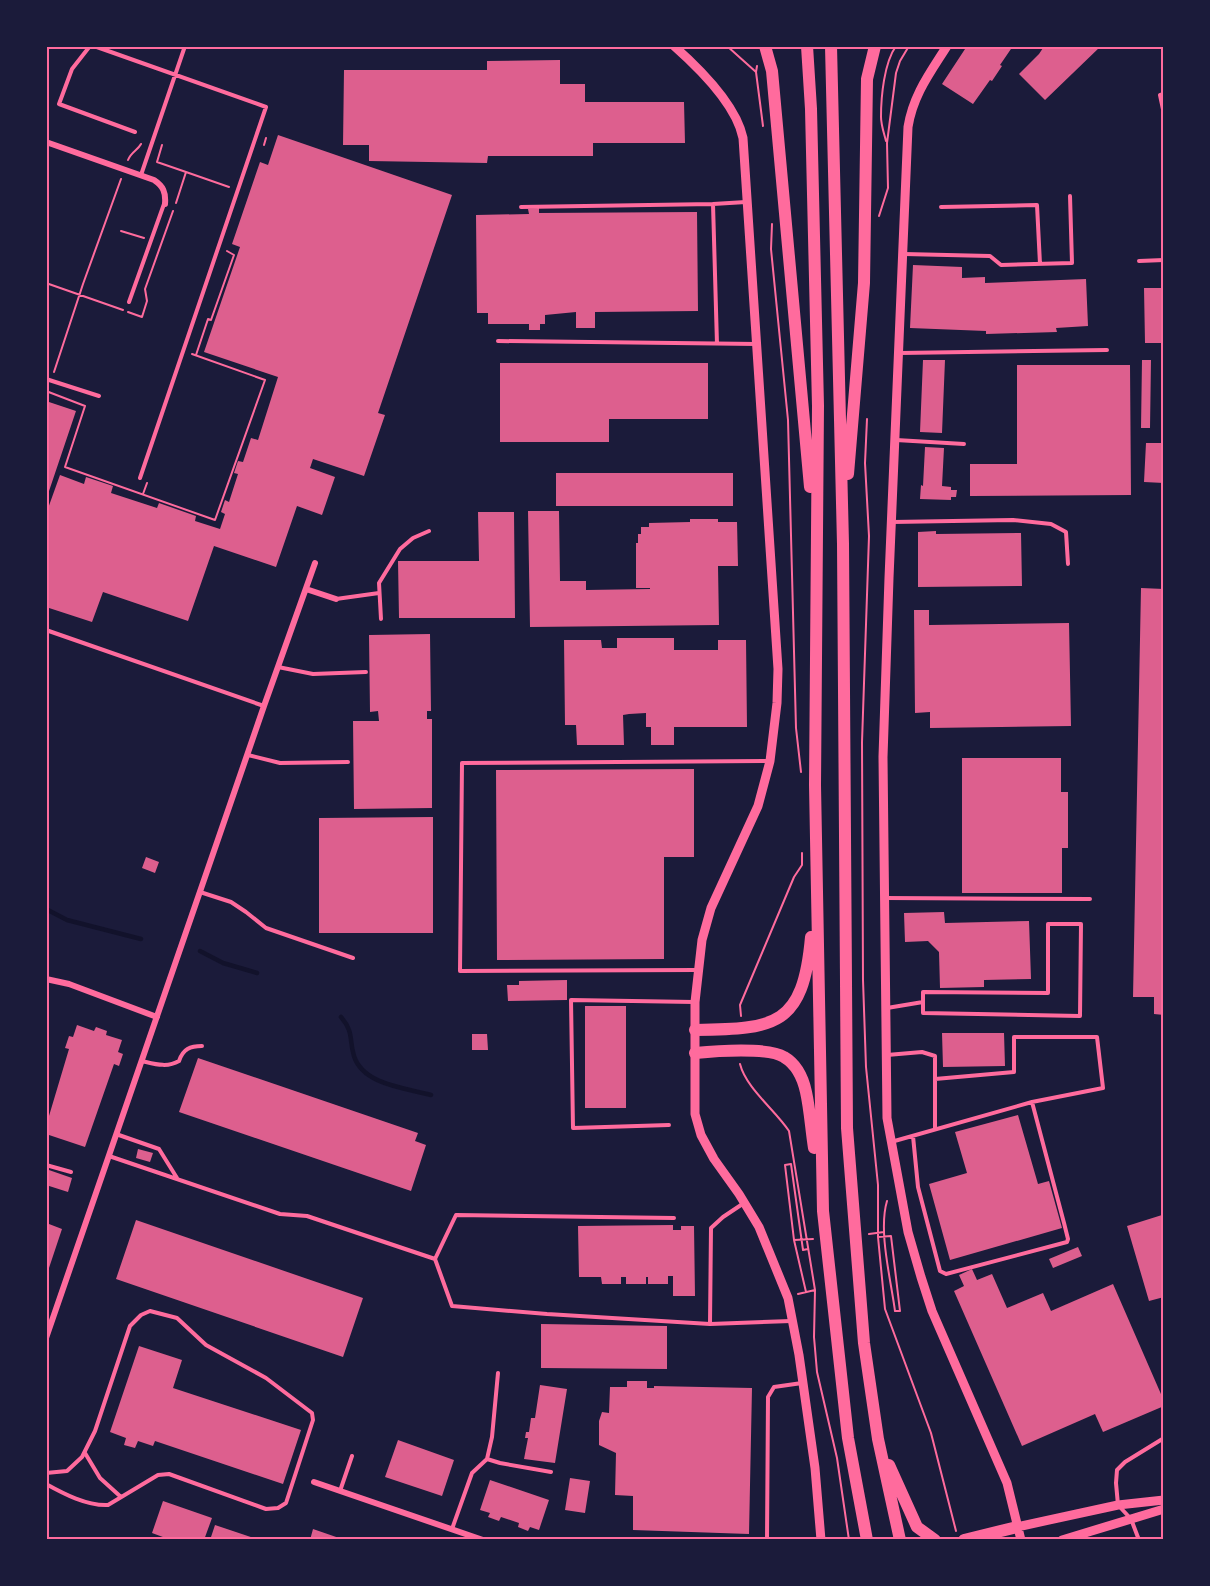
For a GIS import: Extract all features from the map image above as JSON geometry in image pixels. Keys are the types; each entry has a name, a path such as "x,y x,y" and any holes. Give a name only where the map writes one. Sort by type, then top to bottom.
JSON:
{"highway":[{"path":"765,46 772,71 816,543"},
{"path":"807,46 813,179 818,406 816,870 823,1211"},
{"path":"831,46 843,544 847,1128 864,1343 878,1439 900,1539"},
{"path":"843,544 864,282 867,79 875,46"},
{"path":"695,1030 741,1029 773,1021 786,1014 794,1004 805,979 816,870"},
{"path":"695,1053 729,1051 770,1053 782,1056 793,1064 806,1091 823,1211 848,1437 867,1539"},
{"path":"878,1439 917,1527 935,1539"},
{"path":"964,1539 1017,1527"}],"street":[{"path":"674,46 726,101 741,124 758,344 778,669 777,703 770,761 758,806 711,908 702,940 695,1002 695,1114 701,1135 714,1160 759,1227 788,1298 815,1468 821,1539"},
{"path":"947,46 916,96 911,108 908,127 883,757 887,1118 908,1232 924,1286 932,1311 1006,1483 1021,1539"},
{"path":"46,142 154,180 163,188 166,196 165,204"},
{"path":"46,1338 315,563"},
{"path":"306,589 336,599"},
{"path":"47,982 69,984 157,1017"},
{"path":"314,1482 483,1539"},
{"path":"1017,1527 1118,1505 1164,1500"},
{"path":"1062,1539 1164,1509"}],"lane":[{"path":"135,132 59,105 72,69 92,46 266,107 140,478"},
{"path":"141,175 185,46"},
{"path":"1164,94 1160,95 1164,114"},
{"path":"903,254 990,256 1001,265 1072,263 1070,196"},
{"path":"521,207 748,202"},
{"path":"129,302 165,204"},
{"path":"713,204 717,344"},
{"path":"941,207 1037,205 1040,264"},
{"path":"1139,261 1164,260"},
{"path":"498,341 758,344"},
{"path":"899,353 1107,350"},
{"path":"49,380 99,396"},
{"path":"895,440 964,444"},
{"path":"891,522 1013,519 1051,524 1066,532 1068,564"},
{"path":"381,618 379,583 400,549 413,538 429,531"},
{"path":"336,599 379,594"},
{"path":"46,630 264,706"},
{"path":"278,668 313,674 366,672"},
{"path":"247,754 280,763 348,762"},
{"path":"698,970 460,971 462,763 770,761"},
{"path":"200,892 218,897 242,909 266,928 353,958"},
{"path":"885,898 1090,898"},
{"path":"1048,924 1081,924 1080,1016 923,1013 923,1002 923,992 1048,993 1048,924"},
{"path":"669,1125 573,1128 571,1000 695,1002"},
{"path":"886,1009 923,1002"},
{"path":"890,1142 1032,1102 1103,1088 1097,1037 1014,1037 1014,1072 935,1079"},
{"path":"142,1061 162,1065 174,1064 179,1061 182,1052 192,1046 202,1046"},
{"path":"886,1055 922,1052 935,1056 935,1129"},
{"path":"913,1136 918,1187 940,1271 946,1274 1067,1242 1064,1222 1032,1102"},
{"path":"117,1134 159,1149 177,1179"},
{"path":"109,1156 280,1214 307,1216 435,1259"},
{"path":"46,1165 71,1172"},
{"path":"710,1324 711,1228 744,1203"},
{"path":"674,1218 456,1215 435,1259 453,1306 710,1324 793,1320"},
{"path":"46,1473 67,1471 85,1453 130,1326 141,1315 150,1311 177,1318 206,1345 266,1378 312,1413 313,1420 286,1503 278,1508 266,1509 169,1474 158,1475 108,1505 99,1505 65,1495 46,1484"},
{"path":"452,1529 472,1473 487,1458 492,1437 498,1373"},
{"path":"767,1539 768,1397 774,1387 803,1383"},
{"path":"1139,1539 1131,1519 1118,1505 1117,1470 1125,1462 1164,1438"},
{"path":"85,1453 100,1478 121,1497"},
{"path":"340,1491 352,1456"},
{"path":"487,1458 500,1463 551,1472"}],"path":[{"path":"727,46 756,72 757,64"},
{"path":"896,46 888,60 881,119 887,143 896,73 909,46"},
{"path":"158,127 167,130 157,162 239,190"},
{"path":"145,137 138,149 130,155 49,380 47,392 85,406 65,467 215,520 265,380 190,354"},
{"path":"46,283 142,317 147,301 145,289 186,172"},
{"path":"121,231 152,239"},
{"path":"196,355 234,255 227,252 230,242"},
{"path":"740,1064 744,1077 781,1118 789,1131 795,1156 815,1290 814,1337 817,1372 837,1458 849,1539"},
{"path":"808,1249 803,1250 791,1164 785,1165 794,1240 806,1292 815,1290"},
{"path":"878,1237 891,1236 900,1311 895,1311 884,1232 883,1215 887,1201"}],"building":[{"path":"967,46 1013,46 992,81 990,80 973,104 942,84"},
{"path":"1041,46 1101,46 1045,100 1019,74 1039,54 1043,48"},
{"path":"560,60 560,84 585,84 585,102 684,102 685,143 593,143 593,156 488,156 487,163 369,161 369,145 343,145 344,70 487,70 487,61"},
{"path":"278,135 452,195 378,413 385,415 364,476 313,459 310,468 335,477 322,515 297,506 276,567 214,546 188,621 103,592 92,622 46,607 46,514 60,475 84,484 86,477 113,486 111,493 157,508 159,503 196,516 195,521 220,529 225,514 221,512 225,500 229,502 238,474 234,473 238,461 243,462 251,438 258,440 278,377 204,352 240,247 232,244 260,162 268,165"},
{"path":"539,208 539,213 697,212 698,311 595,312 595,328 576,328 576,312 545,315 545,324 540,324 540,330 529,330 529,324 488,324 488,313 477,313 476,215 529,214 528,209"},
{"path":"913,265 962,267 962,278 985,277 985,283 1086,279 1088,326 1056,328 1057,332 986,334 986,331 910,328"},
{"path":"1144,288 1164,288 1164,343 1145,343"},
{"path":"923,360 945,360 942,433 920,432"},
{"path":"1142,360 1151,360 1150,428 1141,428"},
{"path":"500,363 708,363 708,419 609,419 609,442 500,442"},
{"path":"1017,365 1130,365 1131,495 970,496 970,464 1017,464"},
{"path":"46,401 76,411 47,497 46,497"},
{"path":"1146,443 1164,443 1164,483 1144,482"},
{"path":"925,447 944,448 942,486 957,490 956,497 951,497 951,500 920,499"},
{"path":"556,473 733,473 733,506 556,506"},
{"path":"528,511 559,511 560,581 586,581 586,590 650,589 636,588 636,543 638,543 638,534 641,534 641,527 649,527 649,523 690,522 690,519 737,522 738,566 718,566 719,625 530,627"},
{"path":"478,512 514,512 515,618 399,618 398,561 479,561"},
{"path":"936,531 936,534 1021,533 1022,586 918,587 918,532"},
{"path":"1141,588 1164,589 1164,1015 1154,1014 1154,997 1133,997"},
{"path":"914,610 929,610 929,625 1069,623 1071,726 930,728 930,712 915,713"},
{"path":"430,634 431,711 427,711 427,719 432,719 432,808 354,809 353,721 379,721 378,711 370,712 369,635"},
{"path":"617,638 674,638 674,650 718,650 718,640 746,640 747,727 674,727 674,745 651,745 651,727 646,727 646,713 629,714 623,715 624,745 577,745 576,725 565,725 564,640 601,640 602,648 617,648"},
{"path":"962,758 1061,758 1061,792 1068,792 1068,848 1062,848 1062,893 962,893"},
{"path":"694,769 694,857 664,857 664,959 497,960 496,770"},
{"path":"433,817 433,933 319,933 319,818"},
{"path":"146,857 159,862 155,873 142,868"},
{"path":"944,912 945,923 1029,921 1031,979 984,980 984,987 940,988 939,952 928,941 905,942 904,913"},
{"path":"567,980 567,1000 508,1001 507,985 519,985 519,981"},
{"path":"585,1006 626,1006 626,1108 585,1108"},
{"path":"77,1025 94,1031 96,1027 107,1031 106,1035 122,1040 118,1052 123,1054 119,1066 114,1064 85,1147 46,1134 46,1126 69,1049 65,1048 69,1036 73,1037"},
{"path":"942,1033 1004,1033 1005,1066 943,1067"},
{"path":"472,1034 487,1034 488,1050 472,1050"},
{"path":"198,1058 418,1133 415,1141 426,1145 411,1191 179,1112"},
{"path":"1018,1115 1038,1184 1049,1181 1062,1228 950,1260 929,1184 967,1173 955,1132"},
{"path":"138,1149 153,1153 150,1162 136,1158"},
{"path":"46,1169 72,1178 68,1192 46,1185"},
{"path":"1162,1215 1164,1297 1149,1301 1127,1226"},
{"path":"136,1220 363,1298 343,1357 116,1279"},
{"path":"49,1224 62,1229 47,1274 46,1232"},
{"path":"673,1225 673,1230 681,1230 681,1226 694,1226 695,1296 673,1296 673,1276 668,1276 668,1284 648,1284 648,1277 646,1277 646,1284 626,1284 626,1277 621,1277 621,1284 602,1284 601,1277 579,1277 578,1226"},
{"path":"1078,1247 1082,1256 1053,1268 1049,1259"},
{"path":"972,1269 977,1280 992,1274 1007,1308 1043,1293 1051,1311 1113,1284 1164,1401 1164,1406 1103,1432 1095,1414 1022,1446 954,1291 964,1286 959,1275"},
{"path":"541,1324 667,1326 667,1369 541,1368"},
{"path":"139,1346 182,1360 173,1388 301,1430 283,1484 155,1441 153,1446 138,1441 135,1448 124,1445 126,1438 110,1432"},
{"path":"627,1381 647,1381 647,1388 654,1388 654,1386 752,1388 749,1534 633,1530 633,1496 615,1495 616,1453 599,1445 599,1421 602,1412 609,1413 610,1387 627,1387"},
{"path":"540,1385 567,1389 555,1463 524,1459 528,1438 525,1438 526,1432 529,1432 531,1418 535,1418"},
{"path":"398,1440 454,1460 442,1496 385,1477"},
{"path":"570,1478 590,1481 585,1513 565,1510"},
{"path":"490,1480 549,1500 539,1530 530,1527 528,1531 518,1527 519,1523 501,1517 499,1521 488,1517 490,1513 480,1510"},
{"path":"163,1501 212,1518 204,1540 171,1540 152,1533"},
{"path":"215,1525 257,1539 257,1540 210,1540"},
{"path":"313,1529 342,1539 342,1540 310,1540"}],"waterway":[{"path":"46,909 67,920 141,939"},
{"path":"200,951 223,963 257,973"},
{"path":"341,1017 350,1032 354,1056 366,1073 386,1084 431,1095"}]}
